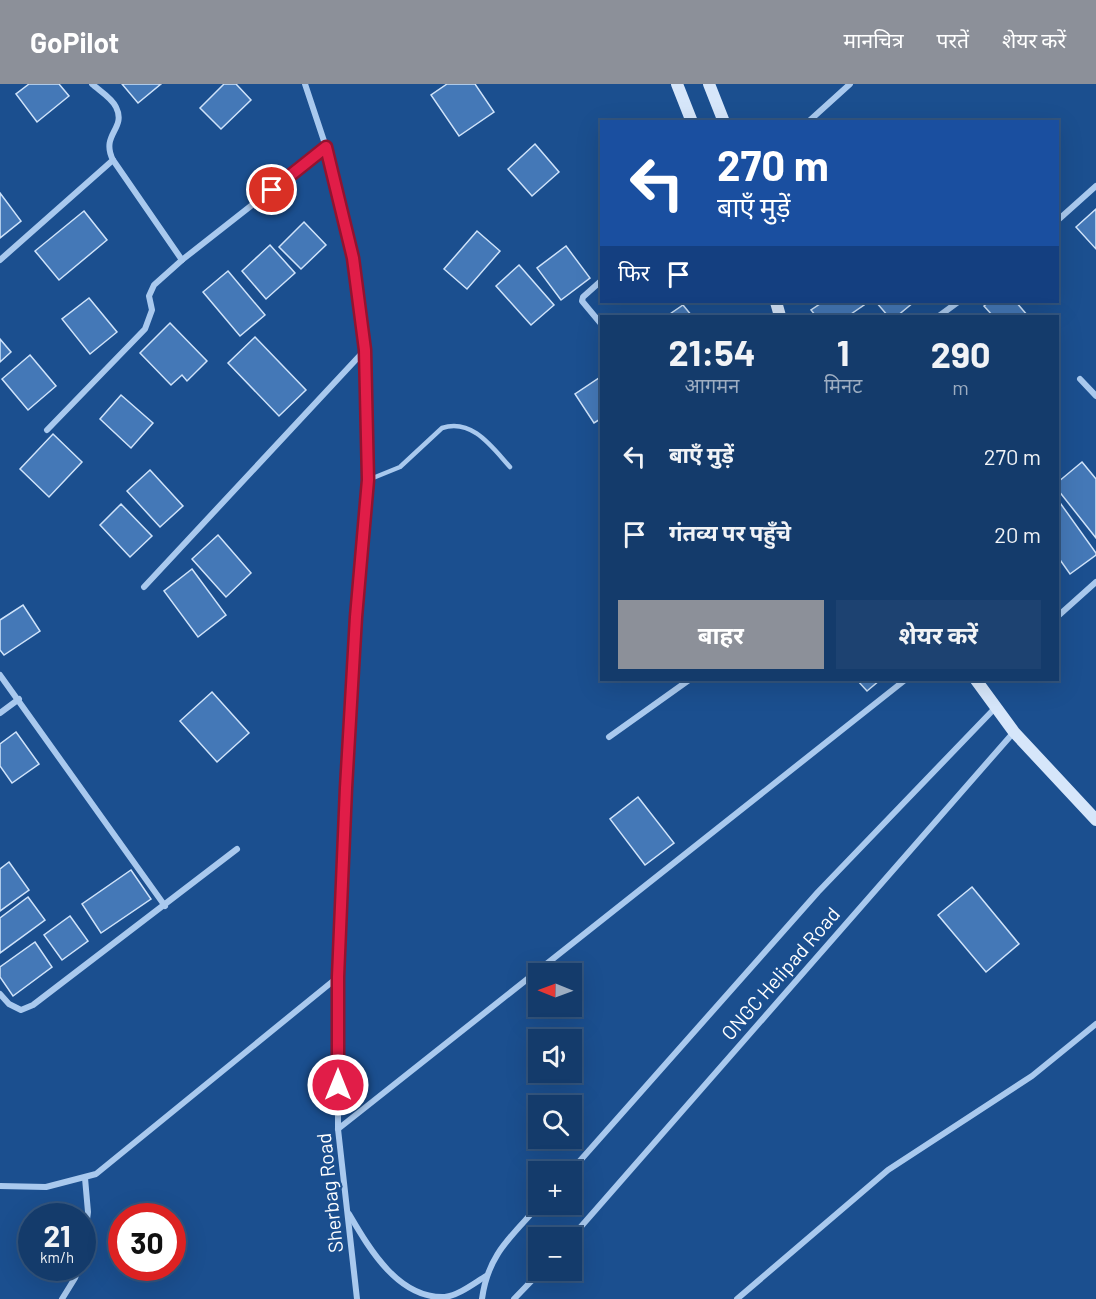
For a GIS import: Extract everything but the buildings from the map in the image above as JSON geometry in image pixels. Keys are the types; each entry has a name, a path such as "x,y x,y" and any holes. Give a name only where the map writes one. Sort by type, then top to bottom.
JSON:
{"street":[{"path":"93,84 116,105 119,115 109,142 108,150 112,160 182,260"},
{"name":"Sherbag Road","path":"305,84 326,147 353,258 365,350 368,480 356,617 338,977 338,1129 357,1299"},
{"path":"677,84 691,120"},
{"path":"709,84 723,120"},
{"path":"810,120 849,84"},
{"path":"47,430 145,328 152,310 149,296 154,285 182,260 326,147"},
{"path":"0,260 112,160"},
{"path":"1059,219 1096,186"},
{"path":"600,282 582,297 585,305 600,323"},
{"path":"940,315 957,303"},
{"path":"144,587 365,350"},
{"path":"1080,379 1096,396"},
{"path":"1059,615 1096,582"},
{"path":"0,675 165,906"},
{"path":"609,736 688,681"},
{"path":"338,1129 903,681"},
{"path":"980,681 1014,732 1096,820"},
{"path":"0,713 19,699"},
{"path":"580,1161 818,892 996,707"},
{"name":"ONGC Helipad Road","path":"581,1227 1014,732"},
{"path":"0,994 9,1004 21,1010 33,1005 237,849"},
{"path":"0,1186 46,1187 96,1174 338,977"},
{"path":"737,1299 888,1170 1032,1076 1096,1024"},
{"path":"85,1178 87,1203"},
{"path":"347,1211 362,1236 394,1278 402,1286 420,1296 446,1297 458,1293 486,1276"},
{"path":"482,1299 486,1276 492,1260 530,1215"},
{"path":"62,1299 73,1281"},
{"path":"514,1299 531,1281"}],"lane":[{"path":"368,480 400,467 442,428 450,426 464,426 480,435 510,467"}],"route":[{"path":"272,190 326,147 353,258 365,350 368,480 356,617 346,788 338,977 338,1085"}]}
